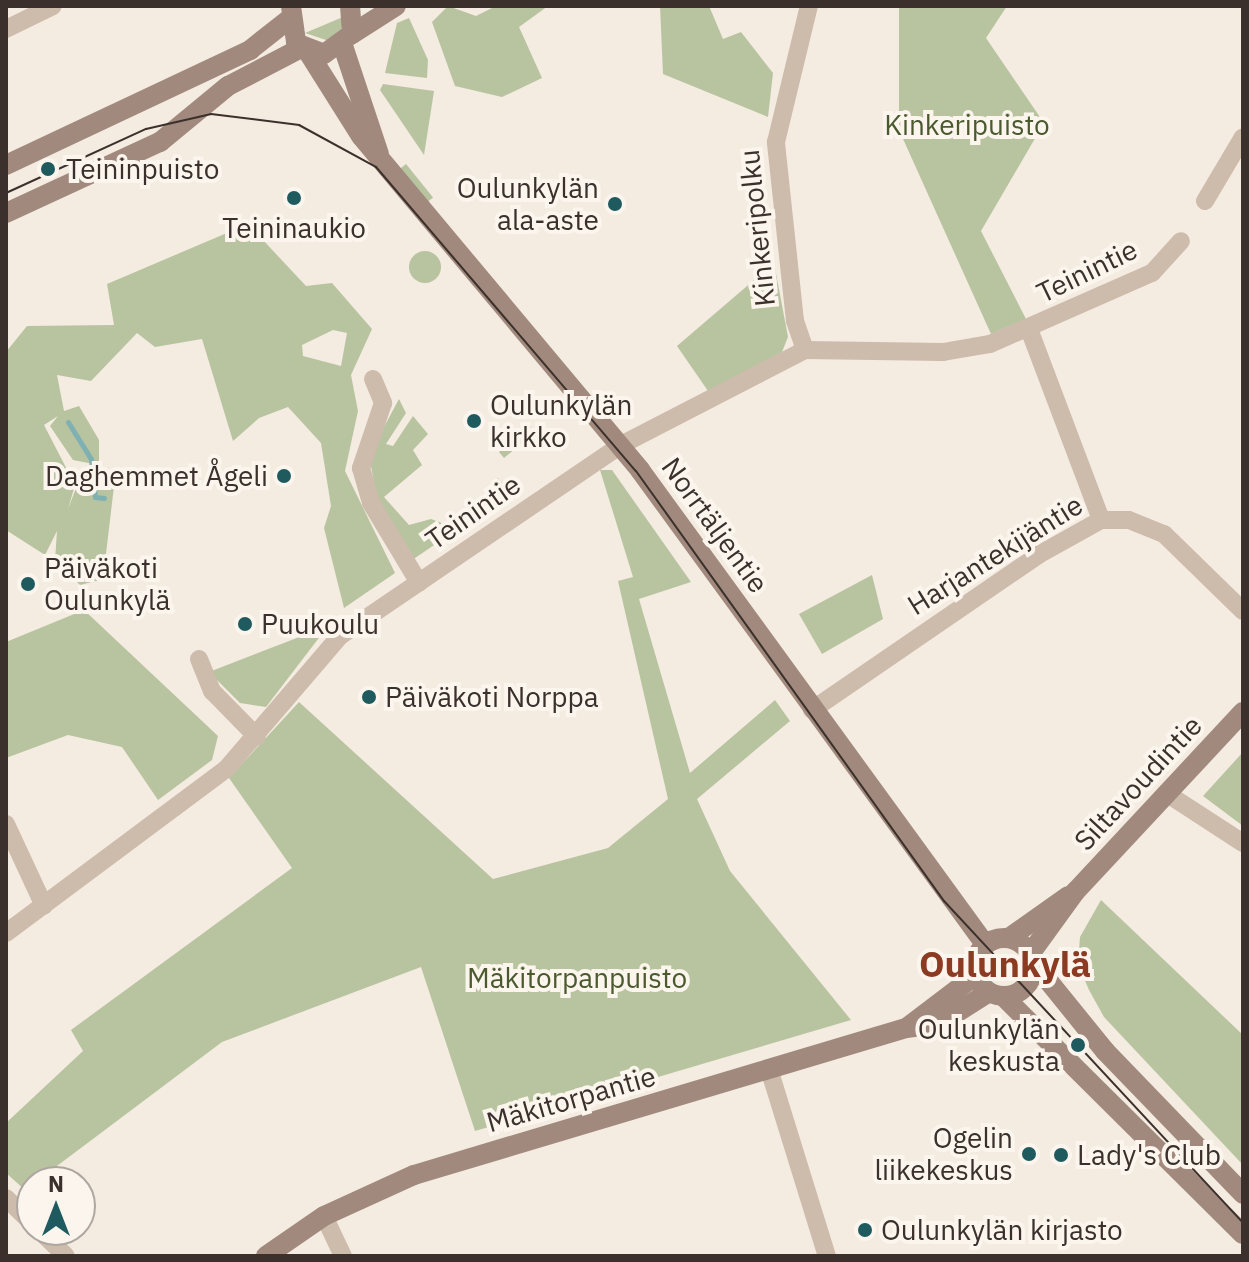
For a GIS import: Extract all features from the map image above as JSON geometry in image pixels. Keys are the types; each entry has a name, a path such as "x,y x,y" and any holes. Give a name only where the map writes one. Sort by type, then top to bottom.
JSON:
{"street":[{"path":"6,29 53,6"},
{"name":"Norrtäljentie","path":"350,6 347,40 379,154"},
{"path":"6,213 160,142 228,86 305,50 347,40 396,6"},
{"name":"Kinkeripolku","path":"805,350 795,321 776,142 809,6"},
{"path":"6,165 250,50 290,13"},
{"name":"Norrtäljentie","path":"290,13 305,50 379,154 621,445 985,944"},
{"path":"1205,201 1243,137"},
{"name":"Teinintie","path":"6,933 202,789 257,737 340,636 621,445 805,350 970,350 1029,329 1152,273 1181,241"},
{"path":"1029,329 1101,520"},
{"path":"373,379 383,403 361,468 377,515 419,583"},
{"name":"Harjantekijäntie","path":"812,710 1040,554 1101,520 1129,520 1164,534 1243,611"},
{"path":"199,659 212,691 257,737"},
{"name":"Siltavoudintie","path":"1032,958 1075,892 1242,714"},
{"path":"1166,793 1243,843"},
{"path":"6,824 44,906"},
{"name":"Siltavoudintie","path":"1009,938 1075,892"},
{"path":"1243,1194 1105,1051 1032,958 1009,938 985,944 976,975 1243,1234"},
{"path":"996,994 1026,986 1032,958"},
{"name":"Mäkitorpantie","path":"906,1028 976,975"},
{"name":"Mäkitorpantie","path":"266,1256 324,1216 414,1175 906,1028 939,1024 996,994"},
{"path":"769,1069 827,1256"},
{"path":"324,1216 343,1256"}],"green space":[{"path":"448,6 476,16 496,6 548,6 519,27 542,78 502,97 455,86 432,22"},
{"path":"660,6 709,6 723,39 741,32 773,73 768,117 663,74"},
{"name":"Kinkeripuisto","path":"899,6 1007,6 986,38 1044,123 981,231 1026,319 991,334 899,130"},
{"path":"343,17 341,32 329,41 305,33"},
{"path":"409,18 428,60 427,78 385,73 397,23"},
{"path":"383,84 434,91 424,155 380,90"},
{"path":"406,164 433,197 427,202 400,169"},
{"name":"Teininpuisto","path":"248,224 306,286 332,283 372,329 351,375 358,411 345,471 395,573 344,608 324,528 331,506 321,443 288,407 259,418 233,441 202,339 155,347 137,333 91,381 57,375 64,411 79,406 99,440 99,465 73,460 50,426 58,416 44,425 75,485 68,509 81,475 106,471 115,478 103,579 80,585 55,560 57,531 45,555 6,530 6,352 27,326 114,325 107,284","holes":["333,330 347,333 341,366 303,356 302,345"]},
{"path":"425,251 436,256 441,267 436,278 425,283 414,278 409,267 414,256"},
{"path":"774,263 788,337 782,352 708,391 677,346"},
{"path":"399,399 406,413 386,444 393,446 413,416 428,434 413,450 422,465 384,497 409,525 431,519 458,529 412,560 377,500 369,455"},
{"path":"530,425 534,433 504,458 499,452"},
{"name":"Mäkitorpanpuisto","path":"600,470 612,470 691,582 639,599 690,773 775,700 790,721 697,799 730,871 851,1020 475,1131 421,967 222,1042 57,1166 16,1166 16,1182 6,1173 6,1123 83,1051 71,1030 292,868 229,778 299,702 493,879 608,848 668,799 618,581 633,577"},
{"path":"498,478 515,498 510,501 486,493"},
{"path":"872,575 883,619 822,654 799,614"},
{"path":"84,610 218,736 212,760 158,800 122,747 68,735 6,758 6,642"},
{"path":"328,626 266,707 240,703 209,672"},
{"path":"1243,752 1243,826 1203,796"},
{"path":"1101,900 1243,1035 1243,1165 1104,1017 1089,990 1078,964 1080,937"}],"waterway":[{"path":"68,422 91,459 95,497 104,498"}],"tram line":[{"path":"6,193 146,129 211,114 299,125 376,167 636,471 944,901 1243,1223"}],"place":[{"name":"Teininpuisto","path":"48,169"},
{"name":"Teininaukio","path":"294,198"},
{"name":"Oulunkylän ala-aste","path":"615,204"},
{"name":"Oulunkylän kirkko","path":"474,421"},
{"name":"Daghemmet Ågeli","path":"284,476"},
{"name":"Päiväkoti Oulunkylä","path":"28,584"},
{"name":"Puukoulu","path":"245,624"},
{"name":"Päiväkoti Norppa","path":"369,697"},
{"name":"Oulunkylän keskusta","path":"1078,1045"},
{"name":"Ogelin liikekeskus","path":"1029,1154"},
{"name":"Lady's Club","path":"1061,1155"},
{"name":"Oulunkylän kirjasto","path":"865,1230"}],"district":[{"name":"Oulunkylä","path":"1005,964"}]}
